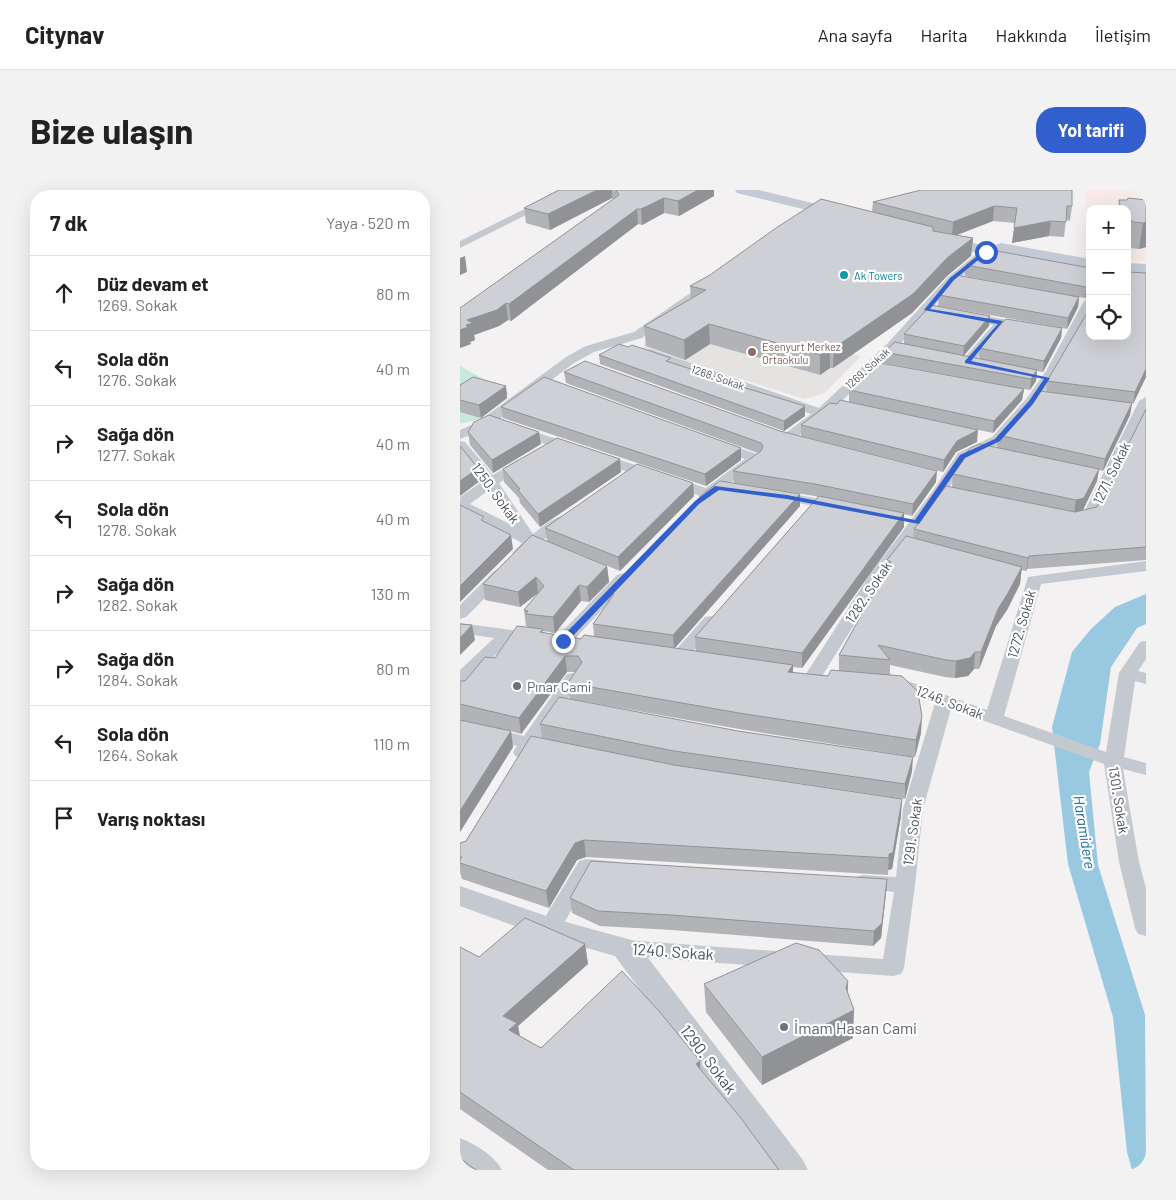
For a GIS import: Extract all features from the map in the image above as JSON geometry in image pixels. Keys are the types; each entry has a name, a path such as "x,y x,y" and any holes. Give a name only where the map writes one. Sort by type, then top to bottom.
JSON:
{"main road":[{"path":"742,190 861,216 768,190"},
{"path":"1086,263 1046,258 928,233 986,252 1086,271"},
{"path":"1131,268 1146,269"},
{"path":"1131,275 1146,276"}],"street":[{"path":"460,245 571,190"},
{"path":"806,219 822,209"},
{"name":"1269. Sokak","path":"802,442 782,437 825,408 931,310 952,279 986,252"},
{"path":"460,435 489,420 570,360 590,349 638,335 719,277"},
{"path":"952,279 972,282"},
{"name":"1282. Sokak","path":"794,674 821,678 877,576 902,545 942,482 963,456 977,443 996,447 1029,396 1048,378 1066,334 1085,302"},
{"path":"955,314 1036,329"},
{"path":"985,366 963,361 1001,323"},
{"name":"1268. Sokak","path":"615,342 825,408 848,407"},
{"path":"891,347 910,351"},
{"path":"570,360 589,367"},
{"path":"869,366 888,370"},
{"path":"1030,374 1048,378"},
{"path":"542,381 560,388"},
{"path":"1029,396 1054,400"},
{"name":"1271. Sokak","path":"1064,517 1074,519 1090,515 1104,477 1141,408"},
{"path":"489,420 708,495 739,489"},
{"path":"708,495 755,458 709,442"},
{"path":"556,443 491,482 461,507 531,542 558,553"},
{"name":"1250. Sokak","path":"460,444 491,482 531,542"},
{"path":"620,481 636,470"},
{"path":"942,482 959,495"},
{"path":"758,492 852,510"},
{"path":"802,517 815,502"},
{"path":"460,614 531,542 580,509"},
{"path":"898,519 916,523"},
{"path":"902,545 919,549"},
{"path":"563,641 635,565"},
{"name":"1272. Sokak","path":"994,718 1034,580 1146,566"},
{"path":"604,572 622,579"},
{"path":"1016,575 1034,580"},
{"path":"679,657 718,613"},
{"path":"460,628 582,643"},
{"path":"460,680 507,635"},
{"name":"1301. Sokak","path":"1146,646 1109,759 1138,865 1146,928"},
{"path":"660,654 698,660"},
{"path":"512,768 527,743 573,678"},
{"name":"1246. Sokak","path":"876,683 906,685 1022,729 1146,770"},
{"name":"1291. Sokak","path":"893,968 905,885 903,807 926,766 945,699"},
{"path":"555,703 574,707"},
{"path":"460,727 571,752"},
{"path":"906,763 926,766"},
{"path":"550,928 586,866 634,868"},
{"path":"847,881 905,885"},
{"name":"1240. Sokak","path":"460,896 550,928 625,948 893,968"},
{"name":"1290. Sokak","path":"625,948 792,1170"},
{"path":"460,1149 489,1170"}],"shaded area":[{"path":"1085,190 1146,190 1146,261 1131,260 1131,205 1086,205 1086,224"},
{"name":"Esenyurt Merkez Ortaokulu","path":"692,309 861,356 825,393 805,399 643,349 644,343"}],"green space":[{"path":"460,366 509,393 479,419 460,424"}],"water":[{"name":"Haramidere","path":"1146,594 1146,624 1137,628 1111,667 1100,744 1089,772 1098,865 1145,1015 1146,1170 1132,1170 1127,1152 1113,1017 1068,864 1052,727 1072,652 1091,629 1115,607"}],"building":[{"path":"559,190 597,190 548,214 524,208"},
{"path":"616,190 698,190 678,201 664,198 641,209 637,209 509,304 506,303 497,310 467,320 473,323 466,325 468,327 460,330 460,308 619,195"},
{"path":"921,190 1072,190 1072,206 1067,206 1066,222 1051,221 1014,228 1017,208 994,206 953,222 873,202"},
{"path":"1128,198 1146,200 1146,222 1133,222 1131,220 1131,205 1120,205 1119,200 1127,200"},
{"name":"Ak Towers","path":"821,199 933,227 933,231 973,238 948,257 913,294 834,348 830,348 820,355 709,324 684,340 644,326 706,290 690,286 710,275"},
{"path":"986,249 1086,267 1086,287 966,265"},
{"path":"1131,272 1146,273 1146,369 1135,392 1047,381 1086,315 1086,340 1131,340"},
{"path":"956,275 1079,297 1068,318 939,295"},
{"path":"931,305 990,316 964,346 904,334"},
{"path":"1006,319 1062,328 1044,361 979,348"},
{"path":"895,342 1037,370 1031,379 884,352"},
{"path":"619,344 628,347 632,345 671,358 666,361 805,406 784,421 599,355"},
{"path":"585,361 780,431 937,471 913,504 815,484 733,471 761,451 763,446 761,443 564,372"},
{"path":"875,362 1024,389 994,421 849,390"},
{"path":"473,377 506,386 479,405 460,400 460,385"},
{"path":"544,377 741,448 705,474 501,407"},
{"path":"1040,391 1132,403 1105,459 998,435 1005,432"},
{"path":"840,400 978,430 957,441 944,460 801,425 830,403 837,404"},
{"path":"1146,409 1146,547 1029,556 1028,558 914,529 946,486 1075,512 1097,507"},
{"path":"489,415 539,432 492,460 468,432 474,422"},
{"path":"557,438 620,459 538,514 503,469"},
{"path":"980,444 1099,469 1084,498 1076,500 953,474 970,448"},
{"path":"460,446 478,468 460,481"},
{"path":"637,464 693,483 618,557 545,528"},
{"path":"720,481 800,494 673,635 593,624 614,594 607,593 703,494"},
{"path":"819,496 904,513 802,653 695,637"},
{"path":"460,505 484,517 481,520 511,535 460,586"},
{"path":"532,535 607,566 587,587 579,585 553,617 526,614 528,611 524,610 544,586 536,577 518,592 483,584"},
{"path":"906,536 1022,567 998,609 981,652 975,652 970,658 956,661 878,645 890,660 839,655 891,562 887,560"},
{"path":"460,624 472,625 460,638"},
{"path":"517,626 543,629 540,632 581,639 584,635 793,665 788,672 828,676 831,670 902,676 918,692 922,717 916,740 739,713 568,683 582,662 578,656 565,656 519,718 460,704 460,681 465,681 485,657 495,658"},
{"path":"559,697 738,731 913,757 905,784 674,751 540,724"},
{"path":"460,720 511,731 460,811"},
{"path":"531,736 674,765 902,799 893,853 889,854 889,858 584,840 575,843 546,891 460,863 462,857 460,856 460,843 466,841"},
{"path":"591,861 887,879 882,923 874,931 598,911 570,898"},
{"path":"525,918 585,944 503,1016 517,1023 509,1030 541,1048 622,971 659,1011 700,1061 696,1064 740,1117 779,1170 574,1170 460,1092 460,947 479,957"},
{"name":"İmam Hasan Cami","path":"796,943 819,950 848,981 846,988 854,1010 762,1057 704,984"},
{"path":"460,1158 473,1168 477,1170 460,1170"}],"place":[{"name":"Ak Towers","path":"844,275"},
{"name":"Esenyurt Merkez Ortaokulu","path":"752,352"},
{"name":"Pınar Cami","path":"517,686"},
{"name":"İmam Hasan Cami","path":"784,1027"}],"route":[{"path":"563,641 697,502 718,487 787,497 916,523 963,456 998,440 1031,402 1048,378 968,362 1001,323 926,310 952,279 986,252"}]}
